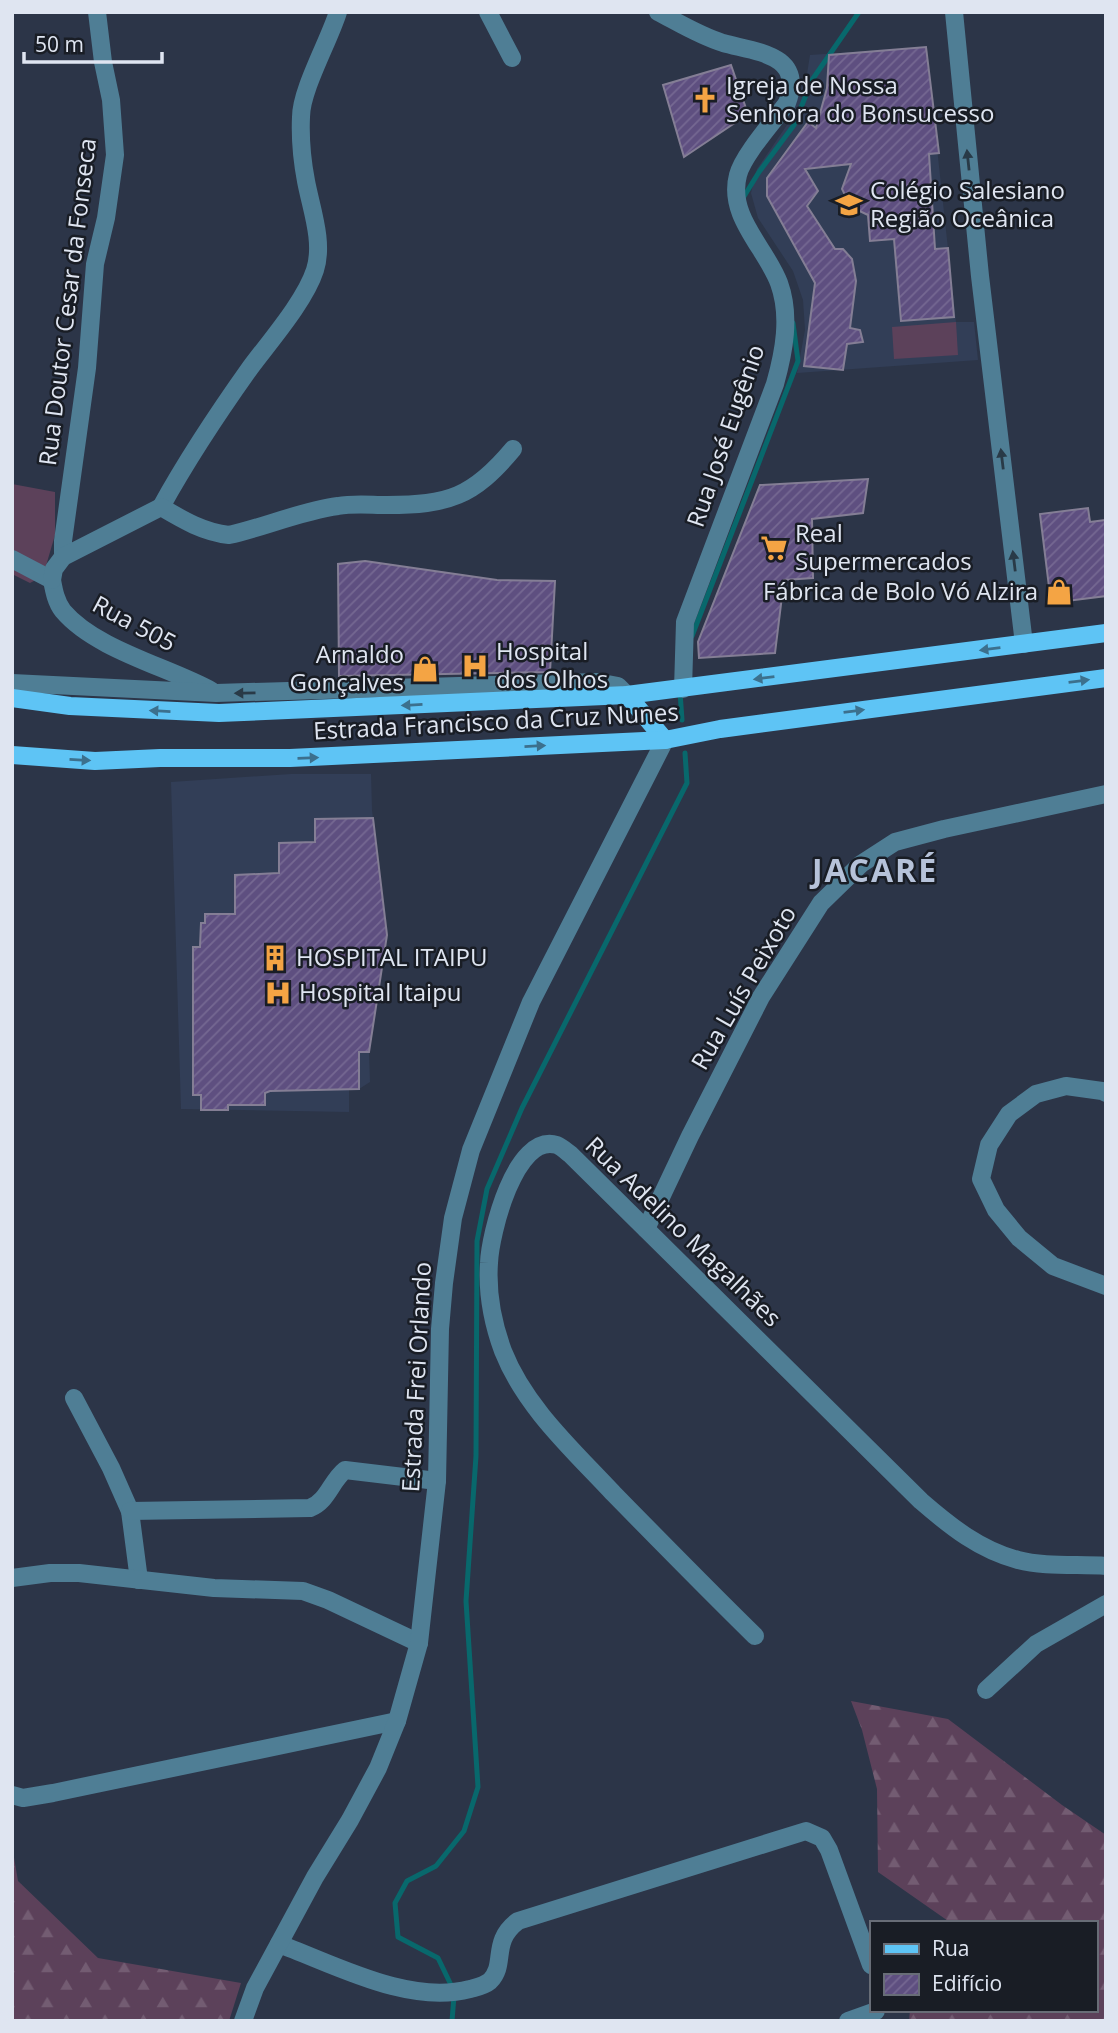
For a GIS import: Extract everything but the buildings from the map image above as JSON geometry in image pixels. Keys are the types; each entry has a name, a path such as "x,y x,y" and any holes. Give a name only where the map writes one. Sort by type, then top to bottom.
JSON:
{"main road":[{"name":"Estrada Francisco da Cruz Nunes","path":"12,698 70,706 219,713 627,695 1106,633"},
{"name":"Estrada Francisco da Cruz Nunes","path":"12,755 95,761 290,758 665,740 757,724 1106,678"},
{"path":"627,695 665,740"}],"street":[{"name":"Rua Doutor Cesar da Fonseca","path":"63,557 87,368 95,264 106,218 115,155 111,100 97,12"},
{"path":"12,559 52,580 54,569 63,557 161,507 203,435 302,296 315,269 317,247 300,143 301,113 310,82 338,12"},
{"path":"488,12 512,58"},
{"name":"Rua José Eugênio","path":"658,12 722,42 763,52 775,58 784,66 789,78 790,92 786,103 739,172 736,196 742,218 779,283 786,322 782,358 775,384 685,622 682,646 683,689"},
{"path":"954,12 980,276 1024,644"},
{"path":"161,507 195,527 213,534 229,535 339,505 433,503 457,497 477,486 494,472 513,449"},
{"name":"Rua 505","path":"52,580 55,596 62,610 78,624 155,667 186,676 216,693"},
{"path":"12,683 216,693 597,682 618,686 627,695"},
{"name":"Estrada Frei Orlando","path":"243,2021 256,1988 279,1944 378,1768 397,1721 419,1643 438,1481 440,1329 444,1283 453,1218 471,1150 531,1002 665,740"},
{"name":"Rua Luís Peixoto","path":"646,1228 761,997 821,903 861,864 895,842 1106,794"},
{"path":"1106,1093 1066,1086 1036,1094 1010,1114 989,1145 981,1179 996,1210 1019,1238 1053,1266 1106,1286"},
{"name":"Rua Adelino Magalhães","path":"755,1636 559,1436 527,1396 503,1352 491,1307 489,1263 495,1223 505,1191 521,1164 534,1151 545,1145 558,1145 570,1154 921,1501 951,1527 989,1551 1021,1561 1106,1566"},
{"path":"75,1398 130,1511 139,1580"},
{"path":"130,1511 310,1508 323,1500 345,1470 438,1481"},
{"path":"12,1578 79,1573 214,1588 303,1591 419,1643"},
{"path":"986,1690 1036,1644 1106,1604"},
{"path":"12,1795 23,1798 53,1793 397,1721"},
{"path":"279,1944 363,1978 397,1987 438,1993 461,1991 485,1985 492,1979 499,1958 501,1939 518,1921 806,1831 822,1838 829,1850 870,1962"},
{"path":"848,2021 876,2014"}],"shaded area":[{"name":"Colégio Salesiano Região Oceânica","path":"926,47 956,322 974,322 978,360 797,373 805,330 803,300 793,271 758,218 751,193 757,169 787,125 807,74 810,55"},
{"name":"Hospital Itaipu","path":"291,774 371,774 372,810 387,935 369,1052 370,1082 359,1089 349,1089 349,1112 181,1109 171,782"}],"green space":[{"path":"956,322 958,355 894,359 892,327"},
{"path":"12,484 55,492 55,535 43,576 30,583 12,574"},
{"path":"851,1701 948,1719 1106,1835 1106,2021 909,2021 910,2012 1097,2012 1097,1921 948,1921 878,1872 877,1789 862,1730"},
{"path":"12,1846 18,1881 98,1958 241,1983 229,2021 12,2021"}],"waterway":[{"path":"743,198 794,125 812,80 859,12"},
{"path":"692,636 798,361 793,323"},
{"path":"680,692 682,720"},
{"path":"452,1987 438,1958 398,1937 395,1903 407,1881 436,1866 464,1831 478,1787 466,1601 476,1456 477,1241 487,1189 522,1108 687,783 685,753"},
{"path":"452,2021 454,1996"}],"place":[{"name":"Igreja de Nossa Senhora do Bonsucesso","path":"705,100"},
{"name":"Colégio Salesiano Região Oceânica","path":"849,205"},
{"name":"Real Supermercados","path":"774,548"},
{"name":"Fábrica de Bolo Vó Alzira","path":"1059,592"},
{"name":"Hospital dos Olhos","path":"475,666"},
{"name":"Arnaldo Gonçalves","path":"425,669"},
{"name":"HOSPITAL ITAIPU","path":"275,958"},
{"name":"Hospital Itaipu","path":"278,993"}],"district":[{"name":"JACARÉ","path":"875,871"}]}
